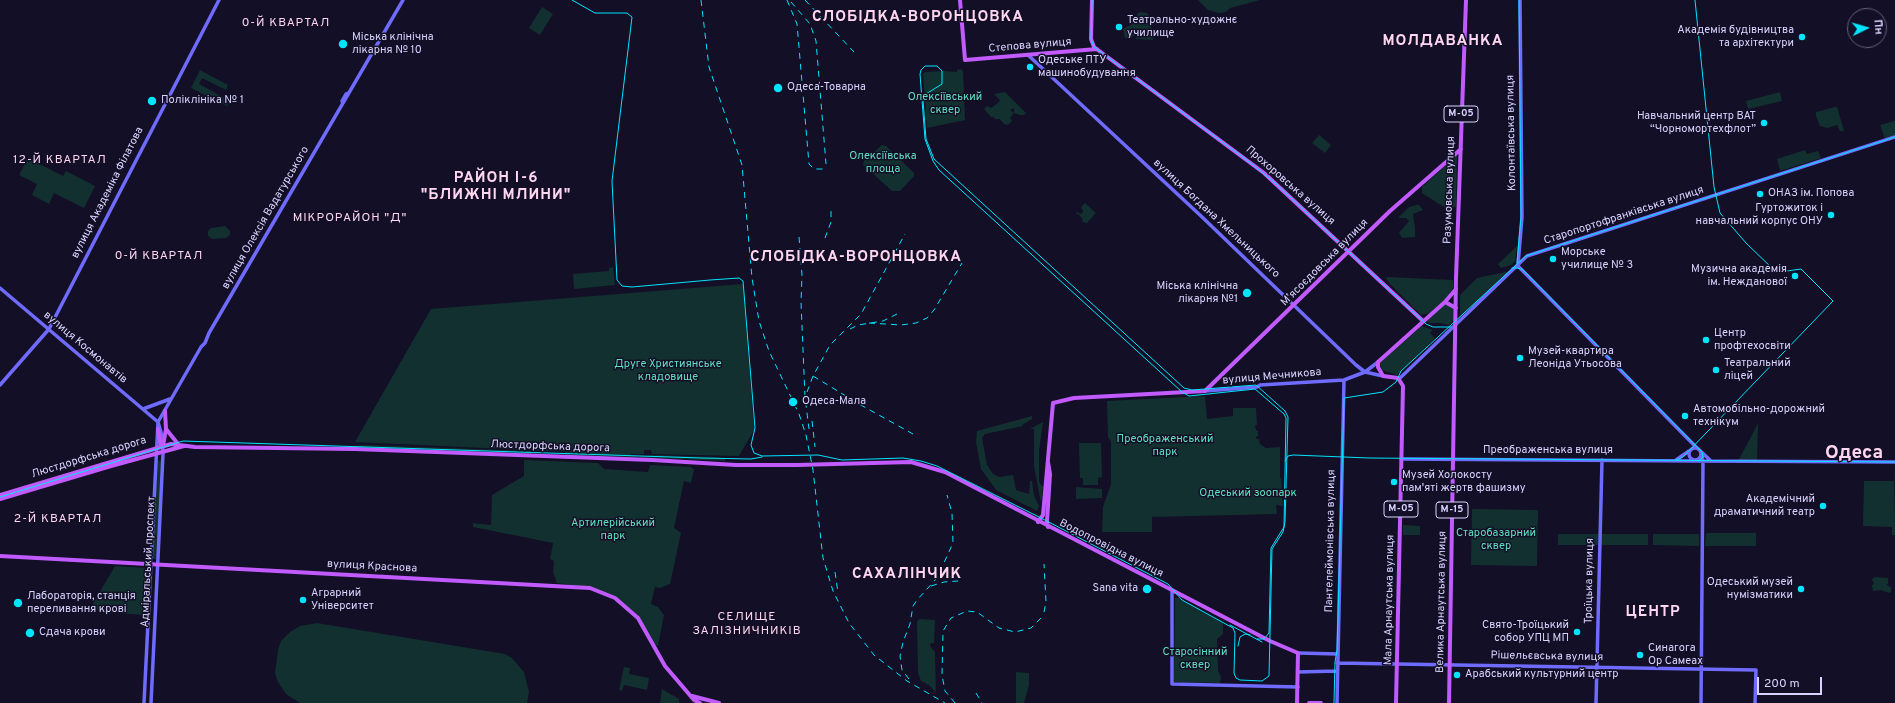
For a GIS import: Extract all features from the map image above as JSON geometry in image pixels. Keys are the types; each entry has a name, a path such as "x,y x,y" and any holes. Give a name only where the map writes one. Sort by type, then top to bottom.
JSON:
{"main road":[{"name":"вулиця Академіка Філатова","path":"0,385 49,329 219,0"},
{"name":"вулиця Олексія Вадатурського","path":"158,422 403,0"},
{"name":"Степова вулиця","path":"960,0 965,60 1097,49"},
{"path":"1084,50 1089,47 1091,42 1092,0"},
{"name":"Разумовська вулиця","path":"1456,308 1466,0"},
{"name":"Колонтаївська вулиця","path":"1518,266 1522,239 1520,0"},
{"name":"Прохоровська вулиця","path":"1091,42 1097,49 1253,164 1284,190 1423,321"},
{"name":"вулиця Богдана Хмельницького","path":"1028,55 1295,305 1356,365 1365,372 1399,379"},
{"name":"Старопортофранківська вулиця","path":"1399,379 1530,255 1895,137"},
{"name":"Мʼясоєдовська вулиця","path":"1205,392 1415,189 1460,149"},
{"path":"1518,266 1694,446 1712,461"},
{"name":"вулиця Мечникова","path":"1049,450 1053,403 1074,398 1205,392 1257,387 1260,385 1344,380 1365,372 1445,302 1454,292 1456,285"},
{"name":"вулиця Космонавтів","path":"0,288 158,422"},
{"path":"1445,302 1456,308"},
{"name":"Велика Арнаутська вулиця","path":"1449,703 1456,308"},
{"path":"1378,362 1378,367 1383,376"},
{"path":"1350,378 1356,372 1356,365"},
{"name":"Мала Арнаутська вулиця","path":"1396,703 1403,386 1399,379"},
{"name":"Пантелеймонівська вулиця","path":"1337,703 1344,380"},
{"path":"144,410 171,399"},
{"path":"160,446 166,429 165,411"},
{"path":"158,422 160,446 163,453"},
{"path":"158,422 163,438"},
{"path":"166,429 179,444"},
{"path":"163,438 179,444"},
{"name":"Люстдорфська дорога","path":"0,495 160,446 179,444 184,446"},
{"name":"Адміральський проспект","path":"144,703 156,453 160,446"},
{"name":"Люстдорфська дорога","path":"0,499 184,446 355,449 731,464 797,465 914,463"},
{"path":"1675,461 1694,446"},
{"path":"1690,450 1695,448 1700,451 1703,461 1700,669 1701,703"},
{"path":"1038,522 1042,516 1049,450"},
{"path":"1046,526 1049,450"},
{"path":"1690,450 1689,456 1694,461 1700,458 1700,451"},
{"name":"Адміральський проспект","path":"151,703 163,453"},
{"path":"1048,457 1049,467"},
{"name":"Преображенська вулиця","path":"1401,459 1895,462"},
{"name":"Троїцька вулиця","path":"1596,703 1602,460"},
{"name":"Водопровідна вулиця","path":"914,463 945,472 1013,507 1038,522 1270,641 1298,653"},
{"name":"вулиця Краснова","path":"0,556 574,586 594,589 615,598 638,618 664,664 696,701"},
{"path":"1172,590 1172,684 1298,687"},
{"path":"1297,703 1298,653 1338,654"},
{"name":"Рішельєвська вулиця","path":"1338,663 1756,670 1755,703"},
{"path":"1298,672 1338,671"},
{"path":"696,701 706,700"},
{"path":"696,701 706,700 719,703"},
{"path":"1309,703 1321,703"}],"green space":[{"path":"1198,0 1260,0 1230,8 1226,12 1219,13 1208,10"},
{"path":"542,7 553,14 540,35 529,28"},
{"path":"1140,12 1147,13 1150,17 1153,40 1136,39 1136,34 1131,38 1125,38 1123,29 1138,21 1137,14"},
{"name":"Олексіївський сквер","path":"961,69 963,71 965,120 927,128 923,74 925,72 957,72 957,70"},
{"path":"200,70 228,85 226,90 202,78 199,84 230,101 227,106 191,88"},
{"path":"1005,92 1026,113 1024,115 1020,115 1014,113 1010,118 1012,121 1008,125 1004,124 1000,119 995,119 993,116 992,118 984,109 987,106 991,108 999,102 1000,100 994,94"},
{"path":"1780,92 1782,101 1748,109 1746,101"},
{"path":"1837,107 1844,131 1840,131 1837,125 1827,128 1820,126 1816,116 1816,112"},
{"path":"1895,121 1895,136 1885,139 1880,125"},
{"path":"1319,135 1331,145 1325,153 1312,143"},
{"name":"Олексіївська площа","path":"882,145 886,146 914,173 914,176 900,191 892,191 863,165 864,161"},
{"path":"1805,150 1807,154 1818,151 1821,158 1780,171 1777,159"},
{"path":"1457,155 1456,207 1447,209 1422,193 1422,187"},
{"path":"28,158 63,176 66,171 95,186 84,208 54,193 49,204 32,195 37,184 19,175"},
{"path":"1085,203 1096,213 1087,223 1082,222 1083,218 1076,214 1077,212 1081,214 1083,212 1081,207"},
{"path":"1419,205 1423,210 1413,214 1415,237 1402,238 1399,233 1409,221 1406,218 1398,218 1409,207"},
{"path":"225,226 230,231 230,235 226,238 212,239 208,236 208,231 211,228"},
{"path":"1517,246 1515,261 1511,265 1501,268 1498,264"},
{"path":"613,267 615,285 574,289 573,274 609,271 609,268"},
{"path":"1510,271 1460,317 1460,295 1477,278"},
{"path":"1386,278 1453,280 1453,288 1446,299 1429,313 1421,315 1389,283"},
{"name":"Друге Християнське кладовище","path":"743,284 754,430 739,456 652,454 651,450 644,450 644,454 630,454 637,456 636,457 565,455 565,452 571,452 355,442 431,309"},
{"path":"1445,304 1454,308 1454,320 1449,325 1429,323 1427,321"},
{"path":"1422,326 1433,330 1430,333 1435,338 1397,375 1382,370 1380,363"},
{"name":"Преображенський парк","path":"1205,396 1207,419 1233,416 1233,408 1256,408 1257,425 1255,425 1256,430 1258,431 1258,436 1256,439 1259,439 1260,444 1266,448 1280,447 1280,478 1283,506 1276,505 1277,514 1152,517 1152,532 1102,532 1103,507 1111,484 1111,442 1108,437 1107,401"},
{"path":"1032,416 1032,419 1022,425 1023,426 985,434 982,438 987,465 993,474 999,477 1013,475 1016,490 1029,494 1030,481 1032,481 1034,496 1039,506 1037,511 996,490 981,469 976,442 977,431"},
{"path":"1043,422 1039,451 1039,482 1043,487 1041,503 1034,466 1034,429 1030,429"},
{"path":"1758,423 1757,461 1738,461 1753,433"},
{"path":"1079,443 1101,443 1102,477 1098,478 1098,485 1083,485 1083,478 1080,478"},
{"path":"364,445 530,451 531,454 353,448 353,446"},
{"path":"653,455 715,457 725,459 725,461 639,457"},
{"path":"162,460 157,559 152,559 157,461"},
{"name":"Артилерійський парк","path":"524,460 598,463 604,469 648,472 650,465 691,467 694,470 691,483 684,481 674,528 681,533 670,584 660,588 655,587 651,604 658,607 664,615 658,646 655,645 638,615 617,598 593,588 557,583 553,572 554,561 550,559 553,543 473,527 473,523 491,525 492,495 524,476"},
{"path":"1894,467 1895,535 1892,535 1892,527 1863,526 1864,481 1894,481"},
{"path":"1076,487 1102,489 1102,498 1076,499"},
{"name":"Старобазарний сквер","path":"1472,509 1538,510 1537,566 1471,565"},
{"path":"1403,525 1420,526 1420,535 1403,535"},
{"path":"1706,533 1756,533 1756,546 1705,546"},
{"path":"1558,534 1648,534 1648,545 1558,545"},
{"path":"1653,534 1699,534 1699,546 1653,545"},
{"path":"115,566 147,568 144,615 102,612 91,607"},
{"path":"1875,577 1888,578 1888,584 1886,585 1891,587 1891,592 1889,593 1881,590 1873,591 1872,585 1874,584 1872,579"},
{"name":"Старосінний сквер","path":"1175,598 1179,598 1223,623 1223,634 1217,639 1218,671 1221,677 1220,683 1174,682"},
{"path":"919,619 935,620 934,643 931,643 930,646 935,652 936,693 929,685 921,681 918,673 917,622"},
{"path":"317,623 505,654 512,658 524,672 529,692 527,703 300,703 286,694 278,682 275,673 278,650 281,641 290,632 300,626"},
{"path":"624,667 630,668 629,674 649,678 647,690 624,685 622,691 619,690"},
{"path":"1016,672 1029,673 1029,685 1024,703 1016,703"},
{"path":"662,689 679,699 679,703 660,703"}],"tram line":[{"path":"572,0 595,13 627,13 632,17 612,181 617,280 622,286 632,287 739,278 743,281 755,428 751,445 754,453 762,456 818,455 842,460 903,458 921,461 937,466 1168,584 1182,600 1233,628 1235,633 1234,673 1236,678 1240,680 1262,681 1269,676 1272,549 1283,532 1285,522 1288,417 1285,411 1256,385 1192,390 1184,388 934,159 926,139 923,100 926,94 942,84 942,71 937,66 925,66 921,70 920,74 925,139 933,161 939,170 1182,392 1189,396 1255,389 1284,414 1286,418 1284,527 1271,548 1269,633 1264,639 1257,639"},
{"path":"1092,0 1091,39 1094,47 1252,164 1275,183 1426,324 1433,327 1451,327"},
{"path":"1517,263 1521,217 1519,0"},
{"path":"1676,460 1683,457 1833,301 1801,269 1780,272 1774,270 1746,243 1720,213 1714,187 1695,0"},
{"path":"1334,703 1335,662 1337,650 1344,398 1383,392 1396,382 1401,371 1526,256 1895,137"},
{"path":"1512,268 1522,269 1702,452 1703,457 1699,461"},
{"path":"0,497 183,441 701,458 751,459 762,457"},
{"path":"1285,461 1288,456 1293,455 1369,458 1895,462"},
{"path":"1230,625 1262,642"},
{"path":"1238,646 1240,637 1245,634 1250,635"}],"railway":[{"path":"701,0 709,67 742,165 752,278 759,321 769,351 799,414 806,435 813,470 823,558 833,591 849,623 874,655 907,681 945,703"},
{"path":"787,0 797,24 809,164 814,169 825,169"},
{"path":"805,0 854,52"},
{"path":"791,2 810,24 816,41 826,164"},
{"path":"825,238 831,222 831,211"},
{"path":"807,392 813,376 830,345 861,314 905,234"},
{"path":"799,237 802,275 801,302 805,397 809,429"},
{"path":"869,323 901,325 916,323 927,318 934,310 962,263"},
{"path":"850,329 858,325 883,321 897,314"},
{"path":"813,376 913,434"},
{"path":"812,421 815,447"},
{"path":"909,679 902,670 900,656 903,642 910,624 913,606 937,578 953,543 952,513 947,495"},
{"path":"1044,564 1046,602 1044,612"},
{"path":"835,572 838,593"},
{"path":"931,586 944,582 958,581"},
{"path":"955,703 945,691 942,675 943,631 951,618 967,611 977,612 999,628 1015,632 1031,628 1041,618"},
{"path":"976,693 982,703"}],"place":[{"name":"Театрально-художнє училище","path":"1119,27"},
{"name":"Академія будівництва та архітектури","path":"1802,37"},
{"name":"Міська клінічна лікарня № 10","path":"343,44"},
{"name":"Одеське ПТУ машинобудування","path":"1030,67"},
{"name":"Одеса-Товарна","path":"778,88"},
{"name":"Поліклініка № 1","path":"152,101"},
{"name":"Навчальний центр ВАТ “Чорномортехфлот”","path":"1764,123"},
{"name":"ОНАЗ ім. Попова","path":"1760,194"},
{"name":"Гуртожиток і навчальний корпус ОНУ","path":"1831,215"},
{"name":"Морське училище № 3","path":"1553,259"},
{"name":"Музична академія ім. Нежданової","path":"1795,276"},
{"name":"Міська клінічна лікарня №1","path":"1247,293"},
{"name":"Центр профтехосвіти","path":"1706,340"},
{"name":"Музей-квартира Леоніда Утьосова","path":"1520,358"},
{"name":"Театральний ліцей","path":"1716,370"},
{"name":"Одеса-Мала","path":"793,402"},
{"name":"Автомобільно-дорожний технікум","path":"1685,416"},
{"name":"Музей Холокосту пам'яті жертв фашизму","path":"1394,482"},
{"name":"Академічний драматичний театр","path":"1823,506"},
{"name":"Sana vita","path":"1147,589"},
{"name":"Одеський музей нумізматики","path":"1801,589"},
{"name":"Аграрний Університет","path":"303,600"},
{"name":"Лабораторія, станція переливання крові","path":"18,603"},
{"name":"Свято-Троїцький собор УПЦ МП","path":"1577,632"},
{"name":"Сдача крови","path":"30,633"},
{"name":"Синагога Ор Самеах","path":"1640,655"},
{"name":"Арабський культурний центр","path":"1457,675"}],"district":[{"name":"СЛОБІДКА-ВОРОНЦОВКА","path":"918,18"},
{"name":"0-Й КВАРТАЛ","path":"286,24"},
{"name":"МОЛДАВАНКА","path":"1443,42"},
{"name":"12-Й КВАРТАЛ","path":"60,161"},
{"name":"РАЙОН І-6 \"БЛИЖНІ МЛИНИ\"","path":"496,188"},
{"name":"МІКРОРАЙОН \"Д\"","path":"350,219"},
{"name":"0-Й КВАРТАЛ","path":"159,257"},
{"name":"СЛОБІДКА-ВОРОНЦОВКА","path":"856,258"},
{"name":"Одеса","path":"1854,454"},
{"name":"2-Й КВАРТАЛ","path":"58,520"},
{"name":"САХАЛІНЧИК","path":"907,575"},
{"name":"ЦЕНТР","path":"1653,613"},
{"name":"СЕЛИЩЕ ЗАЛІЗНИЧНИКІВ","path":"747,625"}],"park label":[{"name":"Одеський зоопарк","path":"1248,494"}]}
